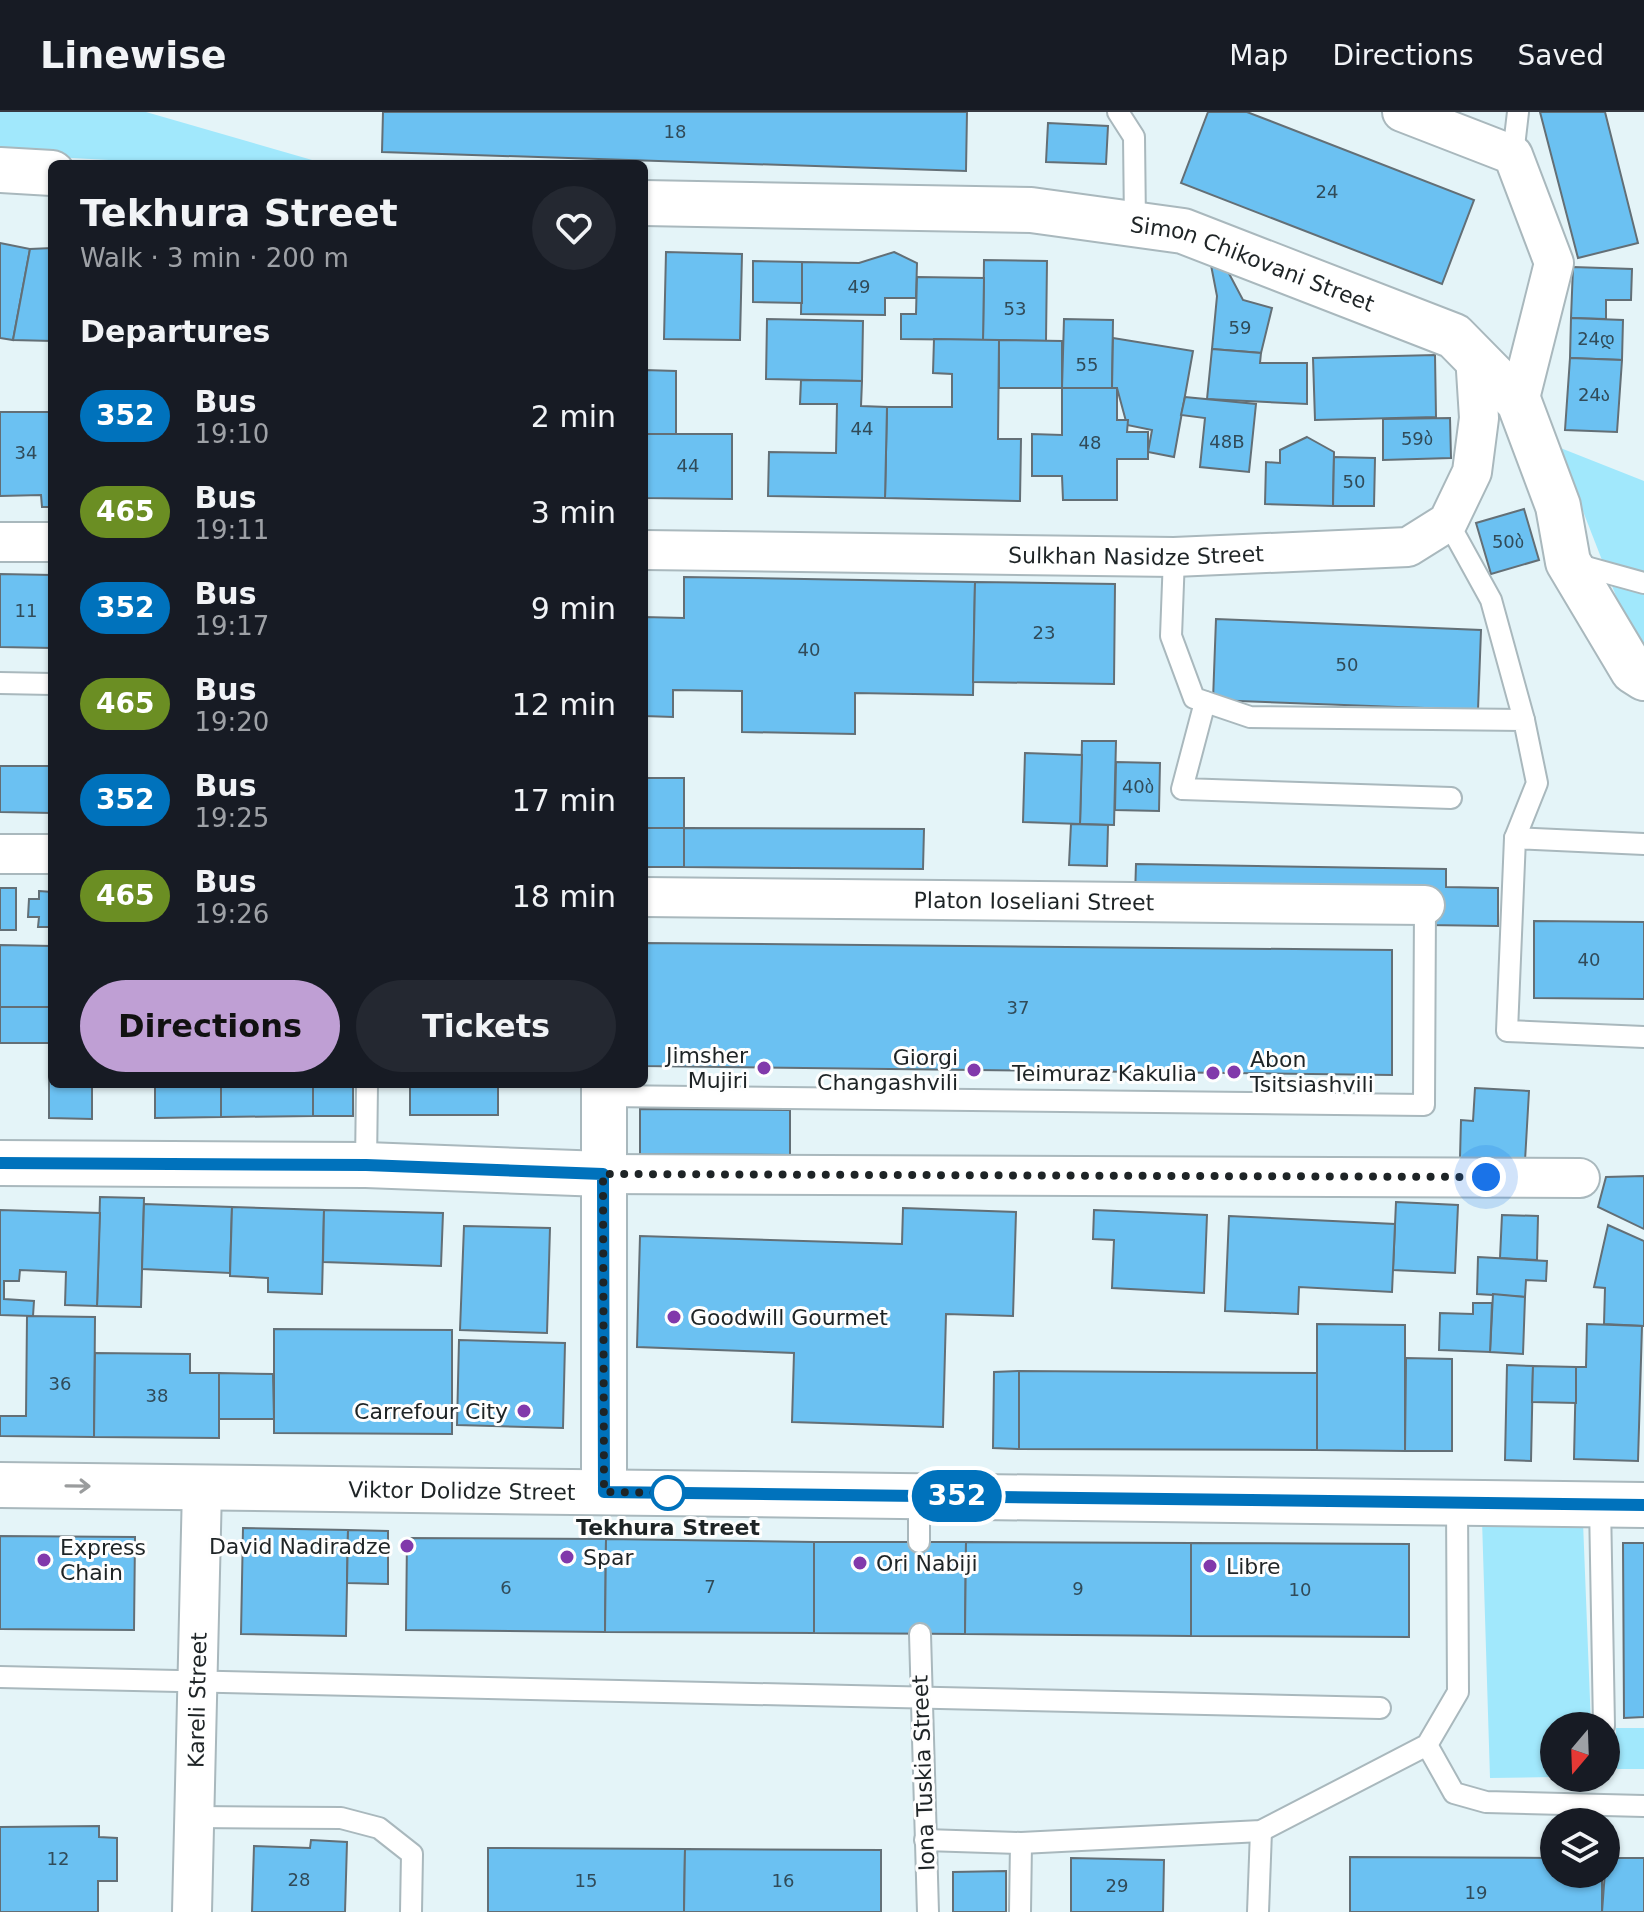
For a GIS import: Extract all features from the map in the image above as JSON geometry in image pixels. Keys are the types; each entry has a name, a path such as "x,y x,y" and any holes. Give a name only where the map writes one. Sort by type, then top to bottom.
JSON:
{"street":[{"path":"1402,112 1513,155 1554,263 1519,402"},
{"path":"0,170 48,173"},
{"name":"Simon Chikovani Street","path":"648,203 1031,210 1135,224 1197,236 1454,336 1519,402 1558,506 1568,562 1633,671 1644,678"},
{"path":"1448,522 1472,472 1479,418 1475,355"},
{"name":"Sulkhan Nasidze Street","path":"648,550 1174,557 1408,547 1448,522"},
{"path":"0,542 48,542"},
{"path":"0,854 48,854"},
{"name":"Platon Ioseliani Street","path":"648,897 1425,905"},
{"path":"604,1090 604,1492"},
{"path":"0,1163 366,1165 603,1174 1580,1178"},
{"name":"Viktor Dolidze Street","path":"0,1485 1644,1505"},
{"name":"Kareli Street","path":"192,1912 202,1488"}],"lane":[{"path":"1118,112 1134,137 1135,224"},
{"path":"1513,155 1518,112"},
{"path":"1448,522 1491,600 1524,720 1537,783 1515,838 1507,1031 1644,1037"},
{"path":"1174,557 1171,636 1194,698 1250,717 1524,720"},
{"path":"1568,562 1644,583"},
{"path":"0,683 48,684"},
{"path":"1205,702 1182,789 1451,798"},
{"path":"1515,838 1644,844"},
{"path":"604,1090 1424,1105 1425,905"},
{"path":"366,1165 367,1088"},
{"path":"919,1496 919,1542"},
{"path":"925,1840 1021,1843 1261,1831 1427,1745 1458,1692 1457,1502"},
{"path":"1600,1504 1604,1712"},
{"name":"Iona Tuskia Street","path":"920,1634 919,1699 928,1912"},
{"path":"0,1677 198,1679 1380,1708"},
{"path":"1427,1745 1454,1793 1486,1802 1644,1806"},
{"path":"194,1817 341,1818 379,1828 412,1854 411,1912"},
{"path":"1258,1912 1261,1831"},
{"path":"1020,1912 1021,1843"}],"shaded area":[{"path":"0,112 146,112 312,160 109,160 0,154"},
{"path":"1558,447 1644,481 1644,668"},
{"path":"1482,1520 1583,1522 1590,1712 1540,1712 1540,1777 1490,1778"},
{"path":"1620,1728 1644,1728 1644,1769 1620,1769"}],"building":[{"path":"383,112 967,112 966,171 382,152"},
{"path":"1208,112 1247,112 1474,200 1442,284 1181,183"},
{"path":"1540,112 1605,112 1638,243 1578,258"},
{"path":"1048,123 1108,126 1106,164 1046,162"},
{"path":"0,243 30,249 13,340 0,338"},
{"path":"48,248 48,341 13,340 30,249"},
{"path":"666,252 742,254 740,340 664,339"},
{"path":"894,252 917,263 916,298 885,298 885,315 801,314 802,262 859,263"},
{"path":"984,260 1047,261 1046,341 983,340"},
{"path":"753,261 802,262 802,303 753,302"},
{"path":"1211,265 1225,266 1243,300 1272,308 1261,353 1212,349 1217,296"},
{"path":"1573,267 1632,269 1631,300 1606,300 1606,319 1571,318"},
{"path":"917,277 984,278 983,340 901,339 901,314 916,314"},
{"path":"1571,318 1623,320 1622,360 1570,358"},
{"path":"767,319 863,321 862,381 766,379"},
{"path":"1064,319 1113,320 1112,388 1062,388"},
{"path":"1113,338 1193,351 1174,457 1148,452 1152,430 1127,425 1117,388 1112,388"},
{"path":"934,339 999,340 998,439 1021,439 1020,501 885,498 887,407 952,407 952,374 933,373"},
{"path":"999,340 1062,341 1062,388 999,388"},
{"path":"1212,349 1261,353 1260,363 1307,363 1307,404 1207,399"},
{"path":"1435,355 1436,417 1315,420 1313,358"},
{"path":"1570,358 1622,360 1617,432 1565,430"},
{"path":"648,370 676,371 676,434 648,434"},
{"path":"801,380 862,381 861,406 887,407 885,498 768,496 769,452 836,453 837,404 800,404"},
{"path":"1062,388 1117,388 1117,420 1128,420 1127,432 1148,432 1148,459 1117,459 1117,500 1063,500 1062,476 1032,476 1032,434 1062,435"},
{"path":"1185,397 1256,404 1249,472 1200,467 1205,418 1181,415"},
{"path":"0,412 48,412 48,507 42,507 41,495 0,496"},
{"path":"1450,418 1451,458 1383,460 1383,419"},
{"path":"648,434 732,434 732,499 648,498"},
{"path":"1307,437 1334,452 1333,506 1265,504 1266,462 1280,463 1280,450"},
{"path":"1334,457 1375,458 1374,506 1333,506"},
{"path":"1524,509 1539,560 1491,574 1476,523"},
{"path":"0,574 48,575 48,648 0,647"},
{"path":"684,577 975,582 973,695 855,693 855,734 742,732 742,691 673,690 673,717 648,716 648,617 684,618"},
{"path":"975,582 1115,584 1114,684 973,682"},
{"path":"1216,619 1481,630 1478,710 1213,700"},
{"path":"1082,741 1116,741 1114,825 1080,824"},
{"path":"1025,753 1082,755 1080,824 1023,822"},
{"path":"1116,762 1160,763 1159,811 1115,810"},
{"path":"0,766 48,766 48,813 0,812"},
{"path":"648,778 684,778 684,828 648,828"},
{"path":"1071,824 1108,825 1107,866 1069,865"},
{"path":"648,828 684,828 684,867 648,867"},
{"path":"684,828 924,829 923,869 684,867"},
{"path":"1136,864 1446,869 1446,887 1498,888 1498,926 1427,925 1428,900 1135,896"},
{"path":"0,888 16,888 16,930 0,930"},
{"path":"39,891 48,892 48,927 38,927 39,917 28,917 29,899 39,899"},
{"path":"1534,921 1644,922 1644,999 1534,998"},
{"path":"648,943 1392,950 1392,1075 648,1066"},
{"path":"0,945 48,946 48,1007 0,1007"},
{"path":"0,1007 48,1007 48,1043 0,1043"},
{"path":"49,1088 92,1088 92,1119 49,1118"},
{"path":"155,1088 221,1088 221,1117 155,1118"},
{"path":"221,1088 313,1088 313,1116 221,1117"},
{"path":"313,1088 353,1088 353,1116 313,1116"},
{"path":"410,1088 498,1088 498,1115 410,1115"},
{"path":"1475,1088 1529,1091 1525,1161 1460,1158 1461,1120 1473,1121"},
{"path":"640,1109 790,1110 790,1155 640,1154"},
{"path":"1644,1176 1644,1229 1598,1207 1606,1177"},
{"path":"100,1197 144,1198 141,1307 97,1306"},
{"path":"1396,1202 1458,1205 1455,1273 1393,1270"},
{"path":"144,1204 232,1207 230,1273 142,1269"},
{"path":"232,1207 324,1210 322,1294 268,1292 268,1278 230,1276"},
{"path":"903,1208 1016,1212 1013,1316 946,1314 943,1427 792,1422 794,1353 637,1347 640,1236 902,1244"},
{"path":"0,1210 100,1213 97,1306 65,1305 66,1272 20,1270 19,1281 4,1281 4,1299 34,1301 33,1316 0,1315"},
{"path":"324,1210 443,1213 441,1266 323,1262"},
{"path":"1094,1210 1207,1215 1204,1293 1112,1288 1114,1240 1093,1239"},
{"path":"1502,1215 1538,1216 1537,1260 1500,1258"},
{"path":"1229,1216 1395,1224 1392,1292 1299,1287 1298,1314 1225,1311"},
{"path":"1608,1225 1644,1241 1644,1326 1604,1324 1605,1288 1594,1287"},
{"path":"464,1226 550,1228 547,1333 460,1330"},
{"path":"1478,1257 1547,1261 1546,1281 1526,1280 1525,1297 1477,1294"},
{"path":"1493,1294 1525,1297 1523,1354 1490,1352"},
{"path":"1473,1303 1492,1303 1490,1352 1439,1350 1440,1313 1473,1314"},
{"path":"27,1316 95,1317 94,1437 0,1436 0,1416 26,1416"},
{"path":"1317,1324 1405,1325 1405,1451 1317,1450"},
{"path":"1587,1324 1642,1326 1638,1461 1574,1459 1576,1367 1586,1367"},
{"path":"274,1329 452,1330 452,1434 274,1433"},
{"path":"459,1340 565,1343 563,1428 457,1425"},
{"path":"95,1353 190,1354 190,1373 219,1373 219,1438 94,1437"},
{"path":"1406,1358 1452,1359 1452,1451 1405,1451"},
{"path":"1507,1365 1533,1366 1531,1461 1505,1460"},
{"path":"1533,1366 1576,1367 1576,1403 1532,1402"},
{"path":"1019,1371 1317,1373 1317,1450 1019,1449"},
{"path":"1019,1371 1019,1449 993,1448 994,1372"},
{"path":"219,1373 273,1374 274,1419 219,1419"},
{"path":"243,1528 348,1530 346,1636 241,1634"},
{"path":"348,1530 388,1531 388,1584 347,1583"},
{"path":"0,1536 135,1537 134,1630 0,1629"},
{"path":"407,1538 606,1539 605,1632 406,1630"},
{"path":"606,1539 814,1542 814,1633 605,1632"},
{"path":"814,1542 966,1542 965,1634 814,1633"},
{"path":"966,1542 1191,1543 1191,1636 965,1634"},
{"path":"1191,1543 1409,1544 1409,1637 1191,1636"},
{"path":"1623,1543 1644,1543 1644,1717 1624,1718"},
{"path":"99,1826 99,1837 117,1838 117,1881 98,1881 98,1912 0,1912 0,1827"},
{"path":"311,1840 347,1842 345,1912 252,1912 254,1846 310,1848"},
{"path":"488,1848 685,1849 684,1912 488,1912"},
{"path":"685,1849 881,1850 881,1912 684,1912"},
{"path":"1350,1857 1540,1858 1540,1888 1602,1888 1602,1912 1350,1912"},
{"path":"1071,1858 1164,1860 1163,1912 1071,1912"},
{"path":"1620,1858 1644,1858 1644,1912 1602,1912 1604,1888 1620,1888"},
{"path":"1006,1871 1006,1912 953,1912 953,1872"}],"bus line":[{"name":"352","path":"0,1163 366,1165 603,1174 604,1492 1644,1505"}],"place":[{"name":"Jimsher Mujiri","path":"764,1068"},
{"name":"Giorgi Changashvili","path":"974,1070"},
{"name":"Abon Tsitsiashvili","path":"1234,1072"},
{"name":"Teimuraz Kakulia","path":"1213,1073"},
{"name":"Goodwill Gourmet","path":"674,1317"},
{"name":"Carrefour City","path":"524,1411"},
{"name":"Tekhura Street","path":"668,1493"},
{"name":"David Nadiradze","path":"407,1546"},
{"name":"Spar","path":"567,1557"},
{"name":"Express Chain","path":"44,1560"},
{"name":"Ori Nabiji","path":"860,1563"},
{"name":"Libre","path":"1210,1566"}],"route":[{"path":"668,1493 604,1492 603,1174 1486,1177"}]}
